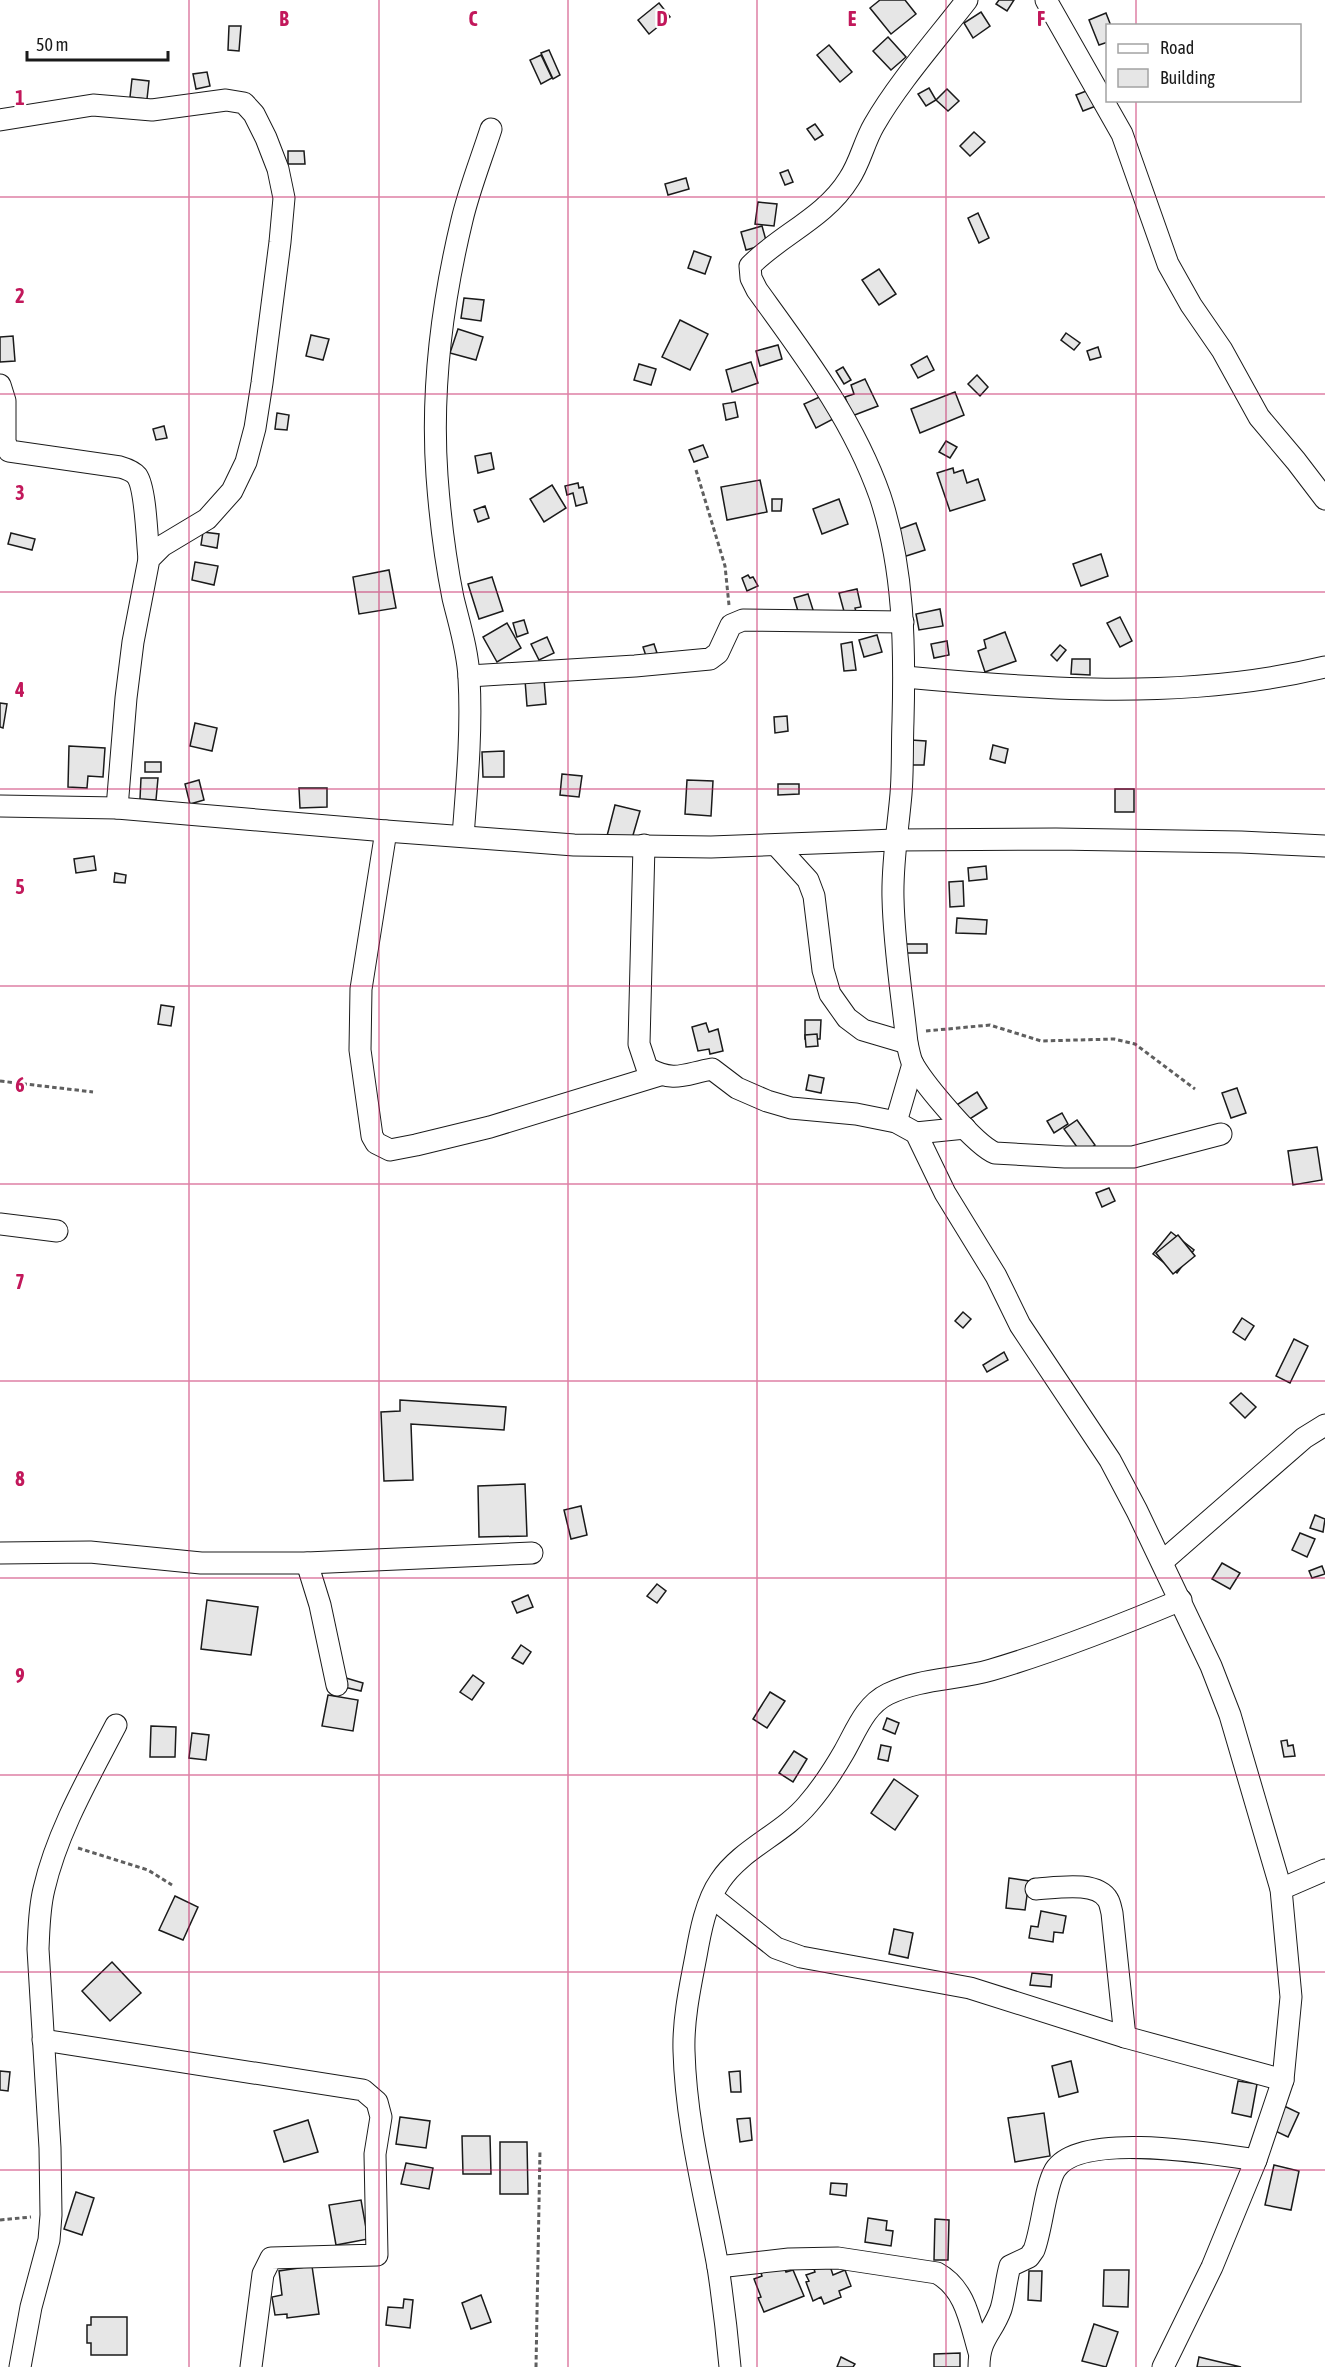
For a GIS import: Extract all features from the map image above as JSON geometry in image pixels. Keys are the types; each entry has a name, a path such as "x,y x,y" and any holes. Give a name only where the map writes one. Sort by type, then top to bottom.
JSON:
{"street":[{"path":"967,0 874,125 849,179 828,205 759,256 750,267 751,278 757,290 824,382 859,445 880,497 891,536 903,622 905,678 901,794 895,840 893,899 906,1038 913,1064 965,1128 988,1150 995,1153 1065,1158 1133,1157 1221,1134"},
{"path":"1046,0 1122,134 1168,264 1222,350 1259,417 1325,499"},
{"path":"0,120 93,105 152,110 226,100 244,103 254,114 267,138 278,169 284,198 280,242 255,428 246,462 232,491 207,519 162,546 149,559"},
{"path":"463,836 468,772 469,676 450,583 442,524 437,474 437,401 442,328 450,274 463,217 491,129"},
{"path":"0,385 4,400 8,450 120,467 132,471 138,477 142,489 149,559 126,698 117,808"},
{"path":"469,676 710,659 718,652 730,625 743,620 903,622"},
{"path":"905,678 1008,687 1104,690 1200,687 1288,676 1325,668"},
{"path":"0,806 117,808 386,831 574,844 711,848 895,840 1056,839 1241,842 1325,846"},
{"path":"386,831 361,989 360,1050 370,1126 376,1143 390,1150 416,1145 490,1127 660,1075"},
{"path":"644,845 639,1044 647,1068 660,1075 678,1077 712,1069 737,1088 767,1101 791,1108 856,1114 896,1122 916,1133 965,1128"},
{"path":"777,846 799,868 811,888 823,970 830,994 847,1018 863,1030 906,1038"},
{"path":"896,1122 913,1064"},
{"path":"916,1133 945,1193 996,1276 1020,1325 1110,1460 1163,1561 1211,1666 1230,1715 1281,1889 1291,1997 1283,2080 1256,2160 1212,2267 1163,2367"},
{"path":"0,1224 57,1231"},
{"path":"1163,1561 1304,1438 1325,1425"},
{"path":"0,1553 90,1552 201,1563 307,1563 532,1552"},
{"path":"307,1563 320,1605 337,1685"},
{"path":"730,2367 718,2267 687,2104 684,2049 689,1994 699,1939 718,1884 727,1871 800,1813 825,1784 869,1708 885,1696 926,1681 991,1670 1129,1622 1181,1600"},
{"path":"20,2367 31,2307 49,2240 51,2215 50,2148 38,1949 39,1916 44,1888 59,1843 116,1725"},
{"path":"1281,1889 1325,1870"},
{"path":"1036,1889 1094,1888 1108,1899 1112,1913 1125,2037"},
{"path":"712,1897 776,1948 801,1957 970,1988 1125,2037 1283,2080"},
{"path":"43,2040 363,2090 377,2102 381,2117 375,2154 377,2255 271,2258 263,2274 251,2367"},
{"path":"979,2359 982,2341 996,2322 1002,2306 1010,2266 1029,2257 1034,2250 1056,2169 1070,2158 1093,2150 1125,2147 1178,2149 1256,2160"},
{"path":"718,2267 789,2259 838,2258 937,2273 949,2279 957,2289 969,2316 979,2359"}],"path":[{"path":"696,470 725,566 730,625"},
{"path":"906,1038 990,1025 1041,1041 1114,1039 1135,1044 1195,1089"},
{"path":"0,1081 93,1092"},
{"path":"59,1843 99,1853 148,1870 172,1885"},
{"path":"536,2367 540,2150"},
{"path":"0,2220 51,2215"}],"building":[{"path":"880,0 905,0 916,14 891,34 870,8"},
{"path":"999,0 1014,0 1007,11 996,4"},
{"path":"659,3 670,17 649,34 638,20"},
{"path":"981,12 990,26 973,38 964,23"},
{"path":"1106,13 1110,24 1106,24 1106,43 1099,45 1089,20"},
{"path":"229,26 241,26 239,51 228,50"},
{"path":"888,37 906,57 891,70 873,51"},
{"path":"829,45 852,72 840,82 817,55"},
{"path":"549,50 560,75 553,79 541,53"},
{"path":"541,55 552,78 541,84 530,60"},
{"path":"207,72 210,86 196,89 193,74"},
{"path":"132,79 149,81 147,99 130,97"},
{"path":"929,88 936,100 926,106 918,94"},
{"path":"1094,88 1101,104 1083,111 1076,95"},
{"path":"947,89 959,101 948,111 936,100"},
{"path":"815,124 823,135 815,140 807,129"},
{"path":"974,132 985,142 970,156 960,146"},
{"path":"288,151 304,151 305,164 288,164"},
{"path":"788,170 793,182 785,185 780,173"},
{"path":"686,178 689,189 668,195 665,184"},
{"path":"758,202 777,204 774,226 755,224"},
{"path":"978,213 989,238 979,243 968,218"},
{"path":"762,226 767,244 746,250 741,232"},
{"path":"694,251 711,257 705,274 688,268"},
{"path":"879,269 896,294 879,305 862,280"},
{"path":"464,298 484,300 481,321 461,318"},
{"path":"680,320 708,334 690,370 662,357"},
{"path":"458,329 483,337 476,360 450,353"},
{"path":"1066,333 1080,343 1074,350 1061,340"},
{"path":"311,335 329,339 323,360 306,356"},
{"path":"13,336 15,361 0,362 0,337"},
{"path":"778,345 782,359 760,366 756,351"},
{"path":"1098,347 1101,357 1090,360 1087,351"},
{"path":"927,356 934,370 918,378 911,365"},
{"path":"751,362 758,383 732,392 726,370"},
{"path":"639,364 656,369 651,385 634,380"},
{"path":"843,367 851,380 844,384 836,371"},
{"path":"977,375 988,387 980,396 968,384"},
{"path":"865,379 878,406 852,416 845,397 854,394 851,385"},
{"path":"955,392 964,415 920,433 911,409"},
{"path":"826,394 837,417 816,428 804,404"},
{"path":"735,402 738,417 726,420 723,404"},
{"path":"277,413 289,415 287,430 275,429"},
{"path":"164,426 167,438 156,440 153,429"},
{"path":"946,441 957,447 950,458 939,452"},
{"path":"703,445 708,457 694,462 689,450"},
{"path":"491,453 494,469 478,473 475,456"},
{"path":"953,468 954,473 963,470 967,483 978,479 985,500 950,511 937,473"},
{"path":"760,480 767,512 727,520 721,487"},
{"path":"578,483 579,488 583,487 587,503 576,506 573,493 567,495 565,486"},
{"path":"552,485 566,508 544,522 530,499"},
{"path":"772,499 782,499 781,511 772,511"},
{"path":"839,499 848,524 822,534 813,509"},
{"path":"485,506 489,518 478,522 474,510"},
{"path":"916,523 925,550 903,557 894,531"},
{"path":"203,532 219,534 217,548 201,545"},
{"path":"11,533 35,539 32,550 8,544"},
{"path":"1101,554 1108,576 1081,586 1073,564"},
{"path":"195,562 218,566 214,585 192,580"},
{"path":"389,570 396,608 359,614 353,577"},
{"path":"748,575 750,578 753,577 758,586 747,591 742,578"},
{"path":"492,577 503,611 479,619 468,584"},
{"path":"857,589 861,607 855,608 856,612 845,615 839,593"},
{"path":"808,594 814,613 800,618 794,598"},
{"path":"940,609 943,626 919,630 916,614"},
{"path":"1120,617 1132,641 1120,647 1107,623"},
{"path":"524,620 528,633 517,637 513,623"},
{"path":"507,623 521,648 497,662 483,637"},
{"path":"1005,632 1016,661 985,672 978,651 986,648 984,640"},
{"path":"877,635 882,652 864,657 859,640"},
{"path":"547,637 554,653 539,660 531,644"},
{"path":"947,641 949,655 934,658 931,644"},
{"path":"852,642 856,670 844,671 841,644"},
{"path":"654,644 657,653 646,656 643,647"},
{"path":"1060,645 1066,650 1057,661 1051,655"},
{"path":"1072,659 1090,659 1090,675 1071,674"},
{"path":"544,679 546,704 527,706 525,680"},
{"path":"0,703 7,704 3,728 0,727"},
{"path":"787,716 788,731 775,733 774,717"},
{"path":"195,723 217,728 212,751 190,746"},
{"path":"911,740 926,741 924,765 909,765"},
{"path":"993,745 1008,749 1005,763 990,759"},
{"path":"69,746 105,748 103,777 88,776 87,788 68,787"},
{"path":"504,751 504,777 483,777 482,752"},
{"path":"145,762 161,762 161,772 145,772"},
{"path":"562,774 582,776 579,797 560,795"},
{"path":"141,778 158,778 156,800 140,799"},
{"path":"199,780 204,800 190,804 185,784"},
{"path":"687,780 713,781 711,816 685,814"},
{"path":"778,784 799,784 799,794 778,795"},
{"path":"299,788 327,788 327,807 300,808"},
{"path":"1115,789 1134,789 1134,812 1115,812"},
{"path":"615,805 640,811 631,842 607,836"},
{"path":"94,856 96,870 76,873 74,859"},
{"path":"986,866 987,879 969,881 968,868"},
{"path":"115,873 126,875 125,883 114,882"},
{"path":"963,881 964,906 950,907 949,882"},
{"path":"957,918 987,920 986,934 956,933"},
{"path":"905,944 927,944 927,953 905,953"},
{"path":"161,1005 174,1007 171,1026 158,1024"},
{"path":"805,1020 821,1020 820,1039 805,1039"},
{"path":"706,1023 709,1032 718,1029 723,1051 710,1054 709,1049 698,1051 692,1027"},
{"path":"817,1034 818,1046 806,1047 805,1035"},
{"path":"809,1075 824,1078 821,1093 806,1090"},
{"path":"1237,1088 1246,1113 1231,1118 1222,1093"},
{"path":"977,1092 987,1108 965,1122 955,1106"},
{"path":"1062,1113 1068,1124 1054,1133 1047,1121"},
{"path":"1077,1120 1095,1145 1082,1154 1064,1129"},
{"path":"1317,1147 1322,1180 1293,1185 1288,1151"},
{"path":"1109,1188 1115,1201 1102,1207 1096,1193"},
{"path":"1171,1232 1194,1250 1177,1273 1153,1254"},
{"path":"1178,1235 1195,1256 1173,1274 1156,1253"},
{"path":"963,1312 971,1319 963,1328 955,1321"},
{"path":"1242,1318 1254,1326 1245,1340 1233,1332"},
{"path":"1294,1339 1308,1346 1290,1383 1276,1376"},
{"path":"1004,1352 1008,1360 987,1372 983,1365"},
{"path":"1241,1393 1256,1407 1245,1418 1230,1403"},
{"path":"400,1400 506,1407 504,1430 411,1424 413,1480 384,1481 381,1412 400,1411"},
{"path":"525,1484 527,1536 479,1537 478,1486"},
{"path":"581,1506 587,1535 571,1539 564,1510"},
{"path":"1315,1515 1325,1519 1323,1532 1310,1528"},
{"path":"1300,1533 1315,1539 1307,1557 1292,1550"},
{"path":"1222,1563 1240,1573 1230,1589 1212,1579"},
{"path":"1322,1566 1325,1574 1312,1578 1309,1571"},
{"path":"657,1584 666,1591 657,1603 647,1596"},
{"path":"528,1595 533,1607 517,1613 512,1602"},
{"path":"207,1600 258,1607 251,1655 201,1649"},
{"path":"521,1645 531,1652 523,1664 512,1658"},
{"path":"473,1675 484,1683 472,1700 460,1692"},
{"path":"346,1678 363,1683 361,1691 344,1687"},
{"path":"770,1692 785,1701 767,1728 753,1719"},
{"path":"328,1695 358,1700 353,1731 322,1726"},
{"path":"887,1718 899,1723 895,1734 883,1729"},
{"path":"151,1726 176,1727 175,1757 150,1757"},
{"path":"192,1733 209,1735 206,1760 189,1758"},
{"path":"1287,1740 1288,1746 1293,1745 1295,1756 1284,1757 1281,1741"},
{"path":"881,1745 891,1747 888,1761 878,1759"},
{"path":"794,1751 807,1759 793,1782 779,1773"},
{"path":"894,1779 918,1796 895,1830 871,1813"},
{"path":"1009,1878 1029,1881 1025,1910 1006,1908"},
{"path":"175,1896 198,1907 183,1940 159,1930"},
{"path":"1041,1911 1066,1916 1063,1933 1054,1932 1053,1942 1029,1938 1031,1926 1038,1927"},
{"path":"894,1929 913,1933 908,1958 889,1954"},
{"path":"112,1962 141,1993 110,2021 82,1991"},
{"path":"1032,1973 1052,1975 1051,1987 1030,1985"},
{"path":"1071,2061 1078,2092 1059,2097 1052,2066"},
{"path":"0,2071 10,2072 8,2091 0,2090"},
{"path":"740,2071 741,2092 731,2092 729,2072"},
{"path":"1238,2081 1257,2084 1251,2117 1232,2113"},
{"path":"1282,2105 1299,2113 1288,2137 1271,2129"},
{"path":"1044,2113 1050,2156 1015,2162 1008,2118"},
{"path":"400,2117 430,2121 426,2148 396,2144"},
{"path":"750,2118 752,2140 740,2142 737,2119"},
{"path":"308,2120 318,2152 284,2162 274,2131"},
{"path":"462,2136 490,2136 491,2174 463,2174"},
{"path":"500,2142 527,2142 528,2194 500,2194"},
{"path":"406,2163 433,2168 429,2189 401,2184"},
{"path":"1274,2165 1299,2171 1291,2210 1265,2205"},
{"path":"831,2183 847,2184 846,2196 830,2194"},
{"path":"76,2192 94,2198 82,2235 64,2229"},
{"path":"361,2200 368,2239 336,2245 329,2205"},
{"path":"868,2218 887,2221 886,2230 893,2231 891,2246 865,2242"},
{"path":"935,2219 949,2220 948,2260 934,2260"},
{"path":"829,2263 833,2275 845,2270 851,2286 839,2291 841,2297 824,2304 821,2297 813,2301 806,2282 809,2281 806,2275"},
{"path":"783,2264 786,2272 793,2270 804,2296 764,2312 754,2279 762,2276 761,2273"},
{"path":"312,2266 319,2314 287,2318 287,2314 275,2315 272,2297 282,2295 279,2271"},
{"path":"1104,2270 1129,2270 1128,2307 1103,2306"},
{"path":"1029,2271 1042,2271 1041,2301 1028,2300"},
{"path":"481,2295 491,2322 471,2329 462,2303"},
{"path":"404,2299 413,2300 410,2328 386,2325 388,2307 403,2308"},
{"path":"91,2317 127,2317 127,2355 91,2355 91,2343 87,2343 87,2325 91,2325"},
{"path":"1094,2324 1118,2332 1106,2367 1082,2361"},
{"path":"960,2353 960,2367 934,2367 934,2354"},
{"path":"841,2357 855,2364 853,2367 837,2367"},
{"path":"1199,2357 1241,2367 1197,2367"}]}
